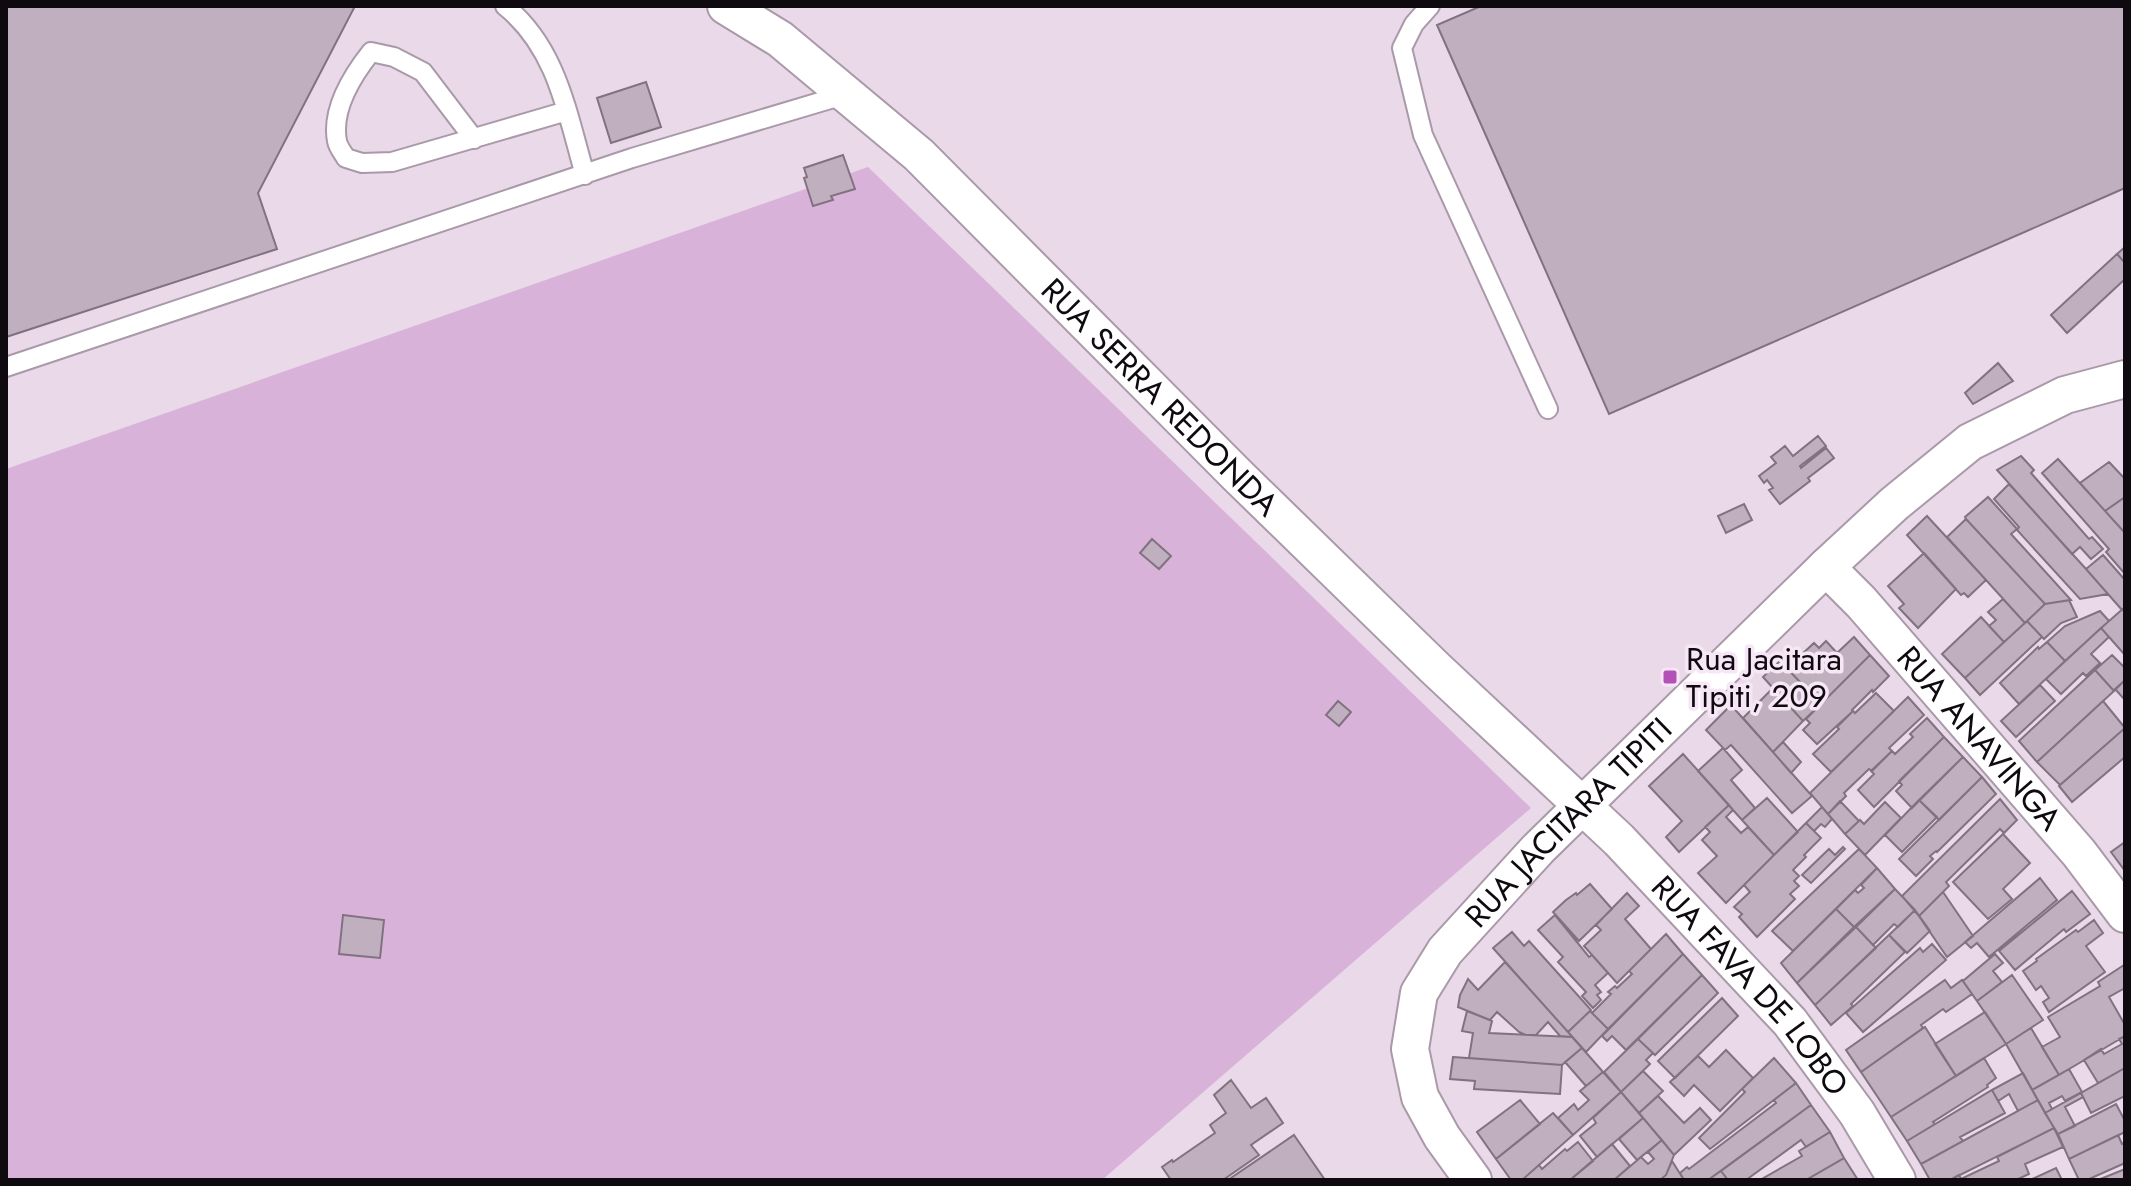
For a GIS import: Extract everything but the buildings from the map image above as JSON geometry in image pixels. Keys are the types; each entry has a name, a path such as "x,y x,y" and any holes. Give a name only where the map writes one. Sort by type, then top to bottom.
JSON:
{"street":[{"name":"RUA SERRA REDONDA","path":"726,6 780,39 919,155 1237,475 1582,806"},
{"name":"RUA JACITARA TIPITI","path":"1473,1180 1442,1137 1420,1097 1410,1049 1419,993 1445,951 1538,849 1894,504 1970,442 2065,395 2119,390"},
{"name":"RUA ANAVINGA","path":"1826,567 1861,602 2079,853 2125,914"},
{"name":"RUA FAVA DE LOBO","path":"1582,806 1619,840 1790,1022 1857,1113 1897,1180"}],"lane":[{"path":"505,6 523,20 551,62 585,175"},
{"path":"1430,6 1414,24 1402,48 1423,135 1548,409"},
{"path":"474,139 423,72 394,57 371,52 353,75 338,109 337,143 346,158 362,163 392,162 474,139 567,111"},
{"path":"6,367 632,158 847,94"}],"shaded area":[{"path":"868,167 1531,808 1102,1180 6,1180 6,469"}],"place":[{"name":"Rua Jacitara Tipiti, 209","path":"1670,677"}]}
